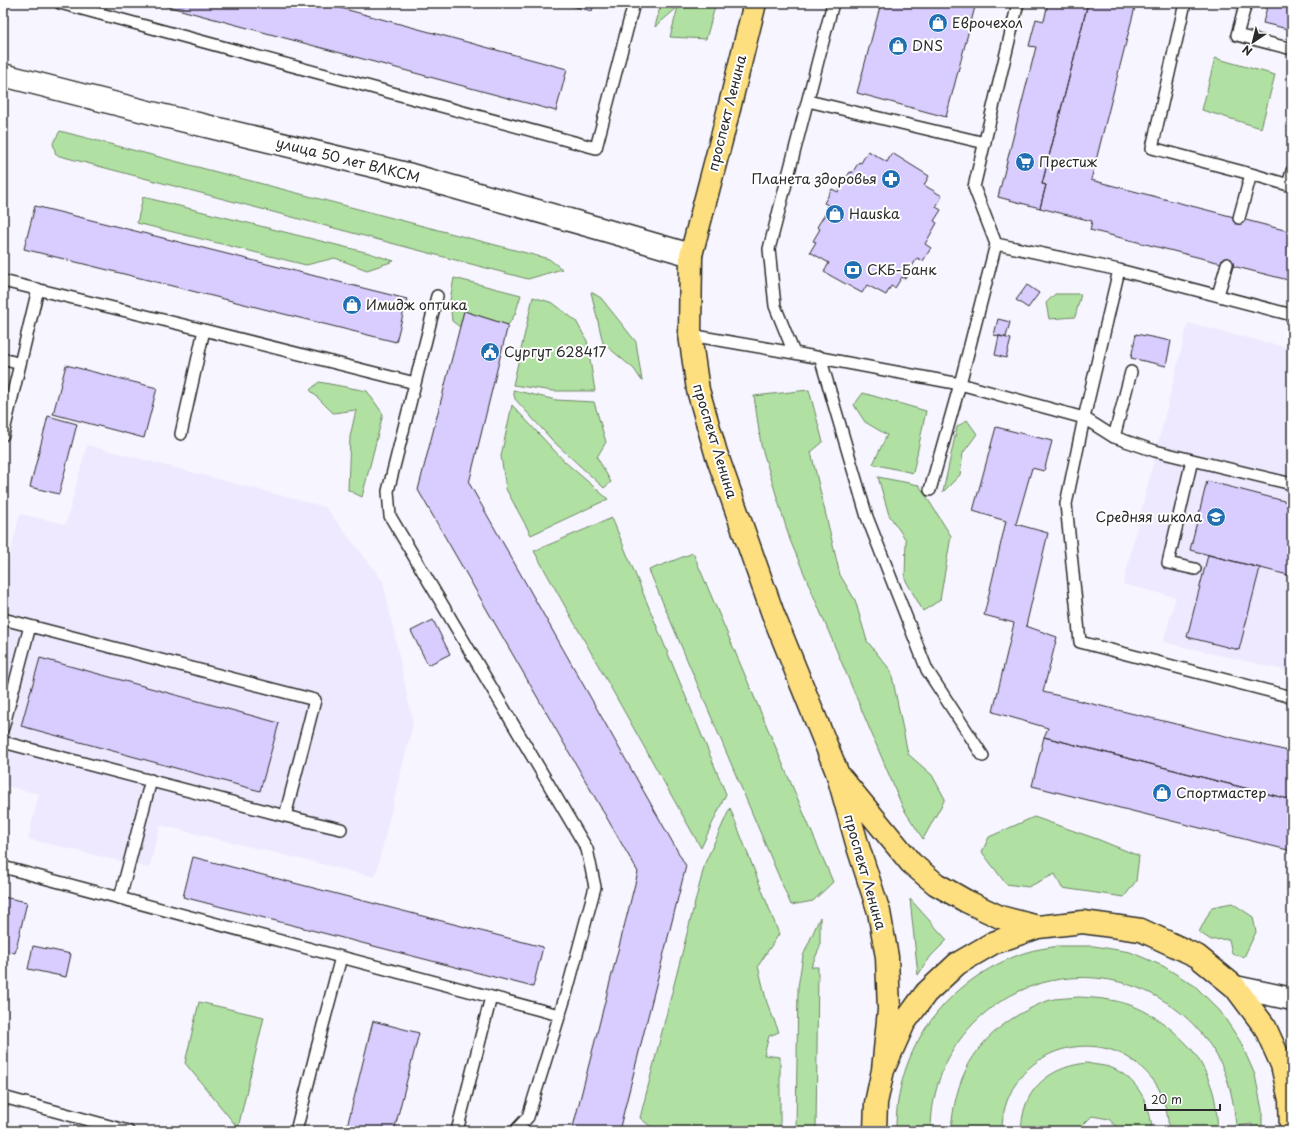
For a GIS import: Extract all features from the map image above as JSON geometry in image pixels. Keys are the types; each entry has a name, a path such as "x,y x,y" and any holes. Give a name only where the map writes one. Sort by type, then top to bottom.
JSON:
{"main road":[{"name":"проспект Ленина","path":"755,3 722,137 690,255 690,335 698,390 716,454 773,614 837,772 858,847 879,912 886,957 888,1010 883,1070"},
{"name":"улица 50 лет ВЛКСМ","path":"3,75 152,113 411,175 601,228 690,255"},
{"name":"проспект Ленина","path":"837,772 911,863 936,884 966,901 1000,916 1038,927"},
{"path":"875,1131 876,1102 883,1070 904,1023 926,993 957,964 993,943 1038,927 1083,922 1141,930 1197,956 1235,987 1265,1027 1282,1065 1290,1100 1291,1131"},
{"path":"1235,987 1292,999"}],"lane":[{"path":"60,3 596,148 634,3"},
{"path":"794,352 775,306 769,249 833,3"},
{"path":"930,490 960,384 996,244 974,187 1018,3"},
{"path":"1184,3 1152,148 1251,174 1290,186 1292,172"},
{"path":"1246,3 1237,35 1292,50"},
{"path":"808,101 985,143"},
{"path":"1239,218 1251,174"},
{"path":"996,244 1119,270 1292,315"},
{"path":"1218,295 1227,264"},
{"path":"1119,270 1084,418 1066,504 1080,642 1292,697"},
{"path":"3,281 415,382"},
{"path":"3,435 38,289"},
{"path":"437,296 388,491 390,516 587,849 596,887 567,991 528,1117 515,1131"},
{"path":"181,434 204,330"},
{"path":"690,335 794,352 960,384 1084,418 1114,437 1155,451 1292,484"},
{"path":"820,357 867,517 927,670 983,756"},
{"path":"3,360 20,364"},
{"path":"1114,437 1131,372"},
{"path":"1192,460 1168,563 1195,569"},
{"path":"3,619 315,700 285,816"},
{"path":"3,728 30,626"},
{"path":"3,742 285,816 341,829"},
{"path":"120,898 151,780"},
{"path":"3,867 559,1015"},
{"path":"296,1131 341,957"},
{"path":"457,1131 491,997"},
{"path":"3,1097 128,1131"}],"shaded area":[{"name":"Средняя школа","path":"1188,323 1292,349 1292,672 1163,642 1176,597 1123,584"},
{"path":"87,445 325,507 383,581 413,723 375,877 160,825 149,868 28,839 39,794 3,785 3,583 20,514 66,524"}],"green space":[{"path":"661,3 716,3 706,39 670,37 678,7 655,27"},
{"path":"1215,58 1275,75 1261,128 1202,110"},
{"path":"60,131 549,259 562,269 528,279 56,155 53,143"},
{"path":"143,197 369,253 394,261 367,270 335,258 306,265 137,223"},
{"path":"454,278 521,295 515,314 508,325 464,311 460,327 452,321 450,300"},
{"path":"591,292 601,298 636,342 642,381 634,369 603,343"},
{"path":"1055,294 1081,294 1075,317 1049,319 1046,303"},
{"path":"533,297 553,303 576,321 587,341 595,391 553,391 513,385"},
{"path":"319,382 367,391 383,414 362,497 348,490 350,437 356,410 333,413 310,390"},
{"path":"513,390 556,400 594,402 606,442 597,457 611,482 604,488 553,441 515,399"},
{"path":"809,390 823,442 811,452 840,575 855,600 867,641 891,671 908,754 932,775 945,799 923,839 903,808 790,540 761,445 754,396"},
{"path":"863,393 926,411 913,473 873,464 887,435 865,422 854,405"},
{"path":"512,405 565,462 608,499 531,535 506,489 501,456"},
{"path":"967,420 977,434 963,453 960,475 943,492 957,427"},
{"path":"878,477 919,485 951,536 940,600 923,611 905,579 906,540 889,515"},
{"path":"612,518 726,794 701,848 534,551"},
{"path":"693,553 833,882 813,901 791,905 649,570"},
{"path":"730,808 779,934 758,966 767,1003 779,1032 769,1036 764,1055 780,1057 780,1131 656,1131 640,1118 705,863"},
{"path":"1034,817 1097,839 1139,856 1136,881 1124,897 1062,888 1055,874 1028,887 1006,884 982,852 989,837"},
{"path":"910,899 947,940 931,956 918,975"},
{"path":"1232,903 1253,917 1256,932 1244,957 1232,954 1229,939 1211,940 1199,932 1212,907"},
{"path":"820,917 820,947 811,967 818,967 816,1131 796,1131 798,987 803,956"},
{"path":"1059,946 1094,946 1130,952 1163,966 1195,986 1220,1011 1240,1041 1255,1075 1262,1110 1262,1131 1252,1131 1252,1124 1236,1126 1230,1090 1225,1072 1217,1056 1195,1026 1167,1003 1136,987 1103,979 1068,978 1034,985 1002,1000 973,1024 963,1035 947,1060 937,1087 931,1131 896,1131 898,1101 905,1072 915,1046 930,1021 949,1000 971,981 996,965 1024,953"},
{"path":"1079,997 1111,1000 1138,1008 1156,1018 1180,1037 1193,1051 1210,1082 1216,1105 1218,1131 1169,1131 1163,1098 1151,1077 1127,1057 1110,1050 1093,1046 1075,1047 1057,1051 1041,1059 1027,1070 1015,1085 1009,1096 1004,1113 1002,1131 951,1131 953,1112 962,1079 978,1050 989,1037 1018,1015 1040,1004 1054,999"},
{"path":"199,1002 264,1017 238,1128 185,1063"},
{"path":"1087,1063 1109,1067 1119,1071 1134,1084 1145,1101 1149,1111 1152,1131 1120,1131 1109,1119 1092,1116 1077,1131 1021,1131 1026,1104 1038,1085 1055,1072"}],"building":[{"path":"155,3 322,3 567,69 556,111"},
{"path":"560,3 594,3 592,11"},
{"path":"881,3 976,3 946,117 857,93"},
{"path":"1048,3 1088,3 1042,184 1046,185 1040,208 998,197 1036,47 1029,46 1036,19 1044,21"},
{"path":"1088,3 1136,3 1091,180 1292,232 1292,281 1090,230 1092,221 1040,208 1046,185 1042,184"},
{"path":"1268,3 1292,3 1292,30 1263,23"},
{"path":"868,151 887,162 892,153 929,176 924,185 942,196 936,207 941,210 934,221 937,223 925,244 931,248 923,261 917,258 905,279 902,277 895,288 891,286 886,295 867,285 862,293 824,272 829,263 810,252 816,242 813,241 820,229 817,227 830,206 824,203 832,189 838,192 850,172 852,173 859,162 861,163"},
{"path":"35,206 407,299 396,342 24,249"},
{"path":"1027,285 1039,293 1028,308 1016,300"},
{"path":"464,311 508,325 469,483 686,866 619,1131 572,1131 638,872 418,490"},
{"path":"998,319 1010,322 1006,337 994,335"},
{"path":"1136,334 1171,341 1166,366 1131,358"},
{"path":"999,336 1011,339 1006,358 995,355"},
{"path":"66,365 157,388 144,438 53,414"},
{"path":"48,416 77,424 59,494 30,487"},
{"path":"996,427 1052,441 1044,471 1032,468 1016,524 1048,533 1026,626 1057,637 1043,692 1292,752 1292,800 1044,737 1048,728 993,712 1014,623 984,615 1006,521 973,511"},
{"path":"1207,481 1292,503 1292,576 1190,550"},
{"path":"1208,555 1260,568 1239,650 1187,637"},
{"path":"433,620 450,654 428,665 411,631"},
{"path":"40,658 279,723 260,791 21,726"},
{"name":"Спортмастер","path":"1044,737 1292,800 1292,851 1032,786"},
{"path":"193,857 543,947 533,987 183,897"},
{"path":"3,897 27,902 15,953 3,950"},
{"path":"33,946 71,954 66,977 28,969"},
{"path":"373,1021 419,1033 394,1131 346,1131"}],"place":[{"name":"Еврочехол","path":"938,23"},
{"name":"DNS","path":"898,46"},
{"name":"Престиж","path":"1025,162"},
{"name":"Планета здоровья","path":"891,179"},
{"name":"Hauska","path":"835,214"},
{"name":"СКБ-Банк","path":"853,270"},
{"name":"Имидж оптика","path":"352,305"},
{"name":"Сургут 628417","path":"490,352"},
{"name":"Средняя школа","path":"1216,517"},
{"name":"Спортмастер","path":"1162,793"}]}
